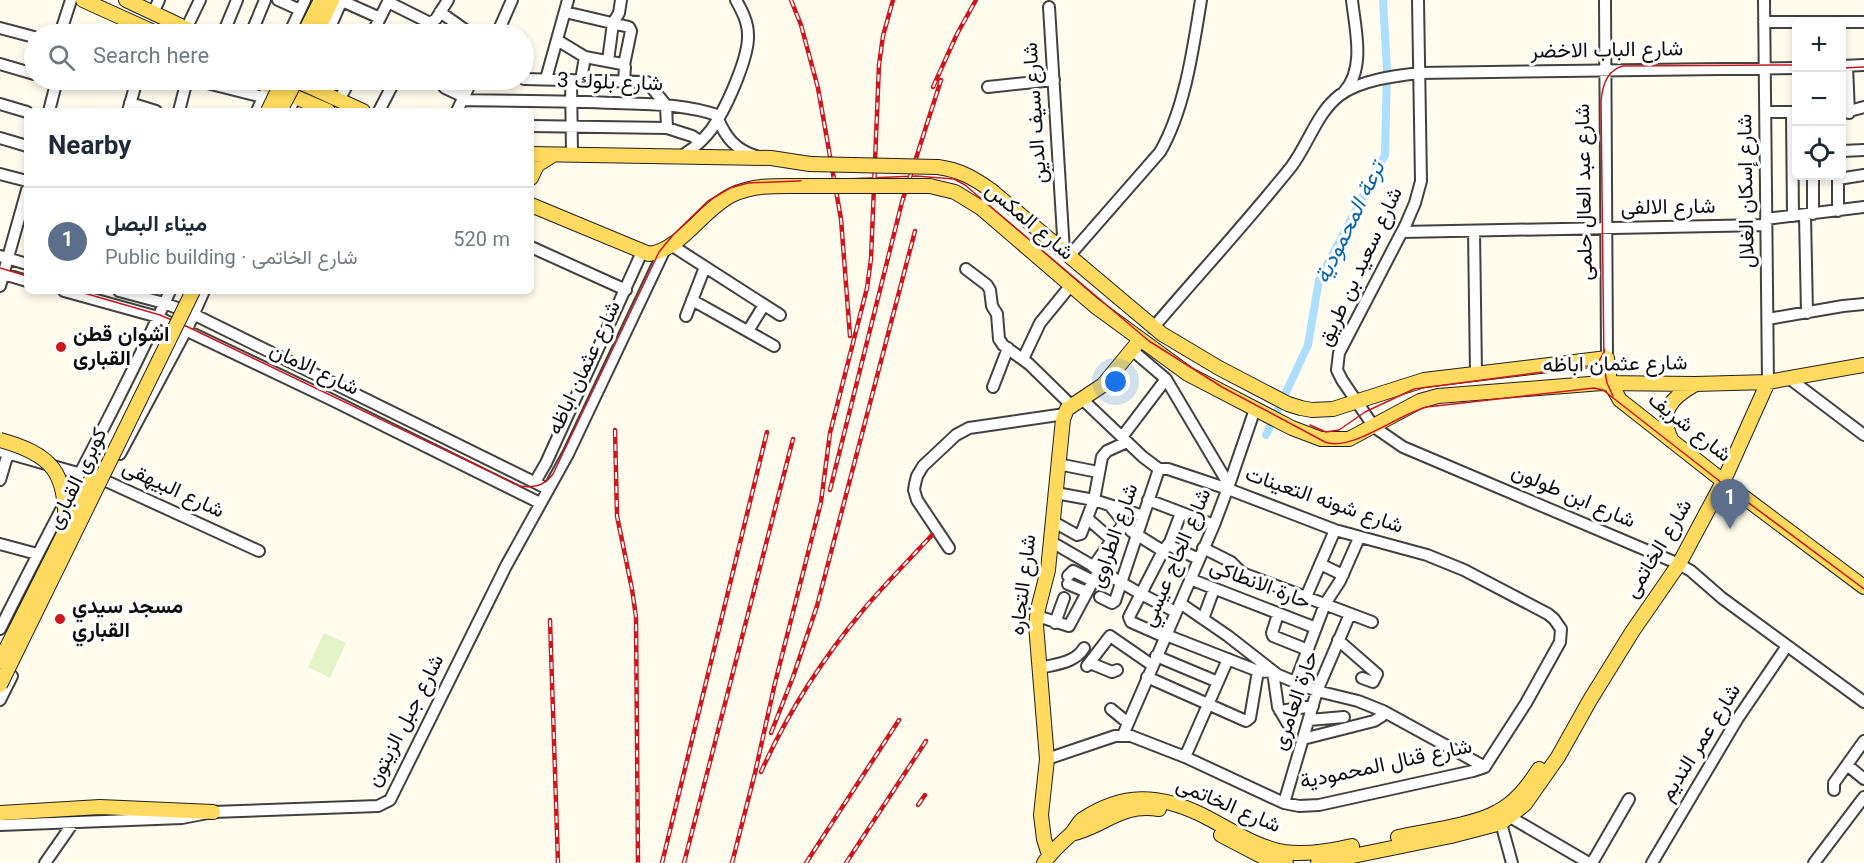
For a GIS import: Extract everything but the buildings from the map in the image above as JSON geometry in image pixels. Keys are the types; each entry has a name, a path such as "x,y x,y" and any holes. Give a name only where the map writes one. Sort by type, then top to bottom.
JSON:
{"main road":[{"path":"83,0 136,24"},
{"path":"126,0 175,24"},
{"path":"309,24 321,0"},
{"path":"328,24 339,0"},
{"path":"274,90 297,96 322,108"},
{"path":"269,108 278,90"},
{"path":"282,108 295,90"},
{"path":"319,90 356,108"},
{"name":"شارع المكس","path":"534,154 771,159 810,164 953,169 979,182 1153,328 1219,368 1288,404 1301,408 1312,410 1333,408 1358,400"},
{"path":"534,170 542,161 553,155"},
{"name":"شارع المكس","path":"668,247 712,209 731,196 754,188 930,186 955,192 968,198 994,219 1136,345 1167,359 1188,374 1254,409 1292,428 1321,438 1349,439 1374,427"},
{"path":"535,207 642,252 653,253 668,247"},
{"name":"كوبرى القبارى","path":"0,661 182,294"},
{"name":"كوبرى القبارى","path":"0,686 192,294"},
{"path":"1073,406 1103,385 1136,345"},
{"name":"شارع عثمان اباظه","path":"1358,400 1411,382 1607,358"},
{"name":"شارع عبد العال حلمى","path":"1607,358 1610,384"},
{"name":"شارع عثمان اباظه","path":"1374,427 1412,405 1438,396 1566,385 1768,382 1864,365"},
{"name":"شارع الخاتمى","path":"1506,820 1536,790 1632,632 1679,564 1723,482 1768,382"},
{"name":"شارع شريف","path":"1610,384 1620,400 1723,482 1864,587"},
{"path":"1672,441 1667,429 1667,411 1677,396 1695,384"},
{"name":"شارع التجاره","path":"1047,859 1041,815 1047,759 1036,636 1037,616 1046,578 1058,464 1073,406"},
{"path":"2,448 33,452 53,469 64,492 65,529"},
{"name":"شارع الخاتمى","path":"1071,834 1083,819 1110,805 1131,799 1146,798 1185,807 1257,843 1285,852 1337,850 1477,819 1497,812 1520,795 1583,705 1590,700"},
{"path":"0,813 100,807 213,812"},
{"name":"شارع الخاتمى","path":"1071,834 1084,831 1121,812 1153,808 1173,812 1203,824 1267,859 1286,863"},
{"path":"1318,863 1451,836 1506,820"},
{"path":"1047,859 1071,834"}],"street":[{"path":"63,24 71,0"},
{"path":"153,14 159,0"},
{"path":"194,24 200,0"},
{"path":"227,24 237,0"},
{"path":"255,24 265,0"},
{"path":"278,0 303,5 294,24"},
{"path":"339,0 380,18"},
{"path":"377,24 388,1 430,23 448,0"},
{"path":"501,24 512,0"},
{"path":"546,79 568,0"},
{"path":"608,62 613,23 619,13 621,0"},
{"path":"682,156 700,141 719,118 746,54 748,37 746,19 736,0"},
{"path":"1066,254 1160,152 1168,138 1189,67 1201,0"},
{"path":"1153,328 1292,166 1324,112 1351,83 1358,65 1352,0"},
{"name":"شارع سعيد بن طريق","path":"1374,427 1358,400 1342,380 1338,370 1339,353 1402,231 1415,203 1421,181 1418,0"},
{"name":"شارع عبد العال حلمى","path":"1605,0 1607,358"},
{"name":"شارع إسكان الغلال","path":"1764,0 1768,382"},
{"name":"شارع سيف الدين","path":"1049,7 1066,254"},
{"path":"440,12 449,24"},
{"path":"565,12 630,29 624,65 624,81"},
{"path":"1764,22 1864,22"},
{"path":"0,28 24,34"},
{"path":"557,40 585,57 624,65"},
{"path":"572,154 571,101 585,57"},
{"path":"0,64 24,71"},
{"path":"1846,66 1864,65"},
{"name":"شارع الباب الاخضر","path":"1343,93 1379,80 1419,74 1605,69 1792,68"},
{"path":"534,79 649,83 666,105 667,128"},
{"path":"988,87 1054,80"},
{"path":"50,108 54,90"},
{"path":"129,107 134,90"},
{"path":"180,108 184,90"},
{"path":"258,108 262,90"},
{"path":"339,100 344,90"},
{"path":"381,108 390,90"},
{"path":"447,90 461,103"},
{"path":"291,108 297,96"},
{"name":"شارع بلوك 3","path":"461,103 571,101 666,105 698,109 719,118"},
{"path":"0,104 24,111"},
{"path":"1846,113 1864,107"},
{"path":"1766,112 1792,112"},
{"path":"719,118 728,138 735,146 754,155 771,159"},
{"path":"534,126 667,128 700,141"},
{"path":"0,138 24,145"},
{"path":"1846,151 1864,150"},
{"path":"0,174 24,180"},
{"path":"1846,176 1864,175"},
{"path":"1793,180 1793,216"},
{"path":"1807,313 1809,215 1813,180"},
{"path":"1838,180 1838,211"},
{"name":"شارع الالفى","path":"1402,231 1606,229 1766,222 1793,216 1864,207"},
{"path":"0,286 4,257 23,218"},
{"path":"1474,231 1476,373"},
{"path":"668,247 705,267 780,315"},
{"name":"شارع عثمان اباظه","path":"540,503 568,454 668,247"},
{"path":"534,248 626,290"},
{"name":"شارع عثمان اباظه","path":"535,483 642,252"},
{"path":"4,257 24,263"},
{"path":"686,316 705,267"},
{"path":"966,269 990,290 992,306 997,314 999,339 1008,348 993,387"},
{"path":"2,273 24,280"},
{"path":"1023,359 1041,323 1071,285"},
{"name":"شارع الامان","path":"75,294 158,317 540,503"},
{"name":"شارع الامان","path":"134,294 193,314 548,489"},
{"path":"0,629 81,473 168,294"},
{"path":"0,700 106,481 185,332 203,294"},
{"path":"692,300 774,346"},
{"path":"1768,319 1864,304"},
{"path":"747,331 764,305"},
{"name":"شارع الحاج عيسي","path":"1123,735 1214,525 1228,487 1166,379 1136,345"},
{"name":"شارع شونه التعينات","path":"1008,348 1073,406 1124,439 1159,469 1228,487 1359,538 1427,555 1464,570 1548,614 1561,629"},
{"path":"1052,520 1077,535 1081,534 1094,500 1098,472 1104,453 1124,439 1166,379"},
{"path":"1790,379 1864,435"},
{"path":"949,548 915,495 917,476 923,466 964,429 1073,406"},
{"path":"1228,487 1254,409"},
{"name":"شارع ابن طولون","path":"1374,427 1402,447 1679,564 1864,702"},
{"path":"0,480 2,448"},
{"name":"شارع البيهقى","path":"2,448 106,481 259,552"},
{"path":"1058,464 1098,472"},
{"name":"شارع الطراوى","path":"1100,597 1114,602 1159,469"},
{"path":"1056,493 1094,500 1143,516"},
{"path":"1148,500 1214,525"},
{"name":"شارع جبل الزيتون","path":"0,825 182,818 213,812 378,806 390,800 506,566 540,503"},
{"path":"1112,507 1136,535 1166,548 1232,562 1242,573 1372,622"},
{"path":"1181,513 1166,548 1129,620 1258,671 1273,672"},
{"path":"1088,519 1112,540"},
{"path":"1037,616 1069,626 1093,581 1096,568 1124,523"},
{"path":"1306,597 1335,530"},
{"path":"1295,683 1325,604 1342,575 1359,538"},
{"path":"1050,542 1141,594 1178,608 1230,633 1273,672 1317,691 1358,701 1383,711 1485,767"},
{"path":"0,544 37,554"},
{"path":"1320,564 1342,575"},
{"path":"1087,592 1068,580 1073,571 1093,581"},
{"name":"حارة الانطاكى","path":"1190,579 1316,628"},
{"path":"1203,619 1214,589"},
{"path":"1055,623 1064,598"},
{"path":"1278,614 1272,631 1273,636 1308,650"},
{"name":"حارة العامرى","path":"1284,803 1317,691 1350,614"},
{"name":"شارع قنال المحمودية","path":"1123,735 1138,738 1185,757 1284,803 1299,806 1319,804 1473,771 1485,767 1542,676 1560,642 1561,629"},
{"path":"1117,670 1112,672 1089,664 1110,636 1154,660 1218,682"},
{"path":"1338,640 1367,664 1377,676 1373,682 1362,678"},
{"name":"شارع عمر النديم","path":"1652,863 1738,717 1787,646"},
{"path":"1040,668 1073,660 1084,648"},
{"path":"1185,757 1228,660"},
{"path":"1147,677 1243,721 1248,720 1258,671"},
{"path":"1273,672 1280,711 1288,724"},
{"path":"1280,711 1312,706"},
{"path":"1111,709 1128,723"},
{"path":"1303,739 1374,721 1382,716 1383,711"},
{"path":"1308,720 1344,717"},
{"path":"1047,759 1060,757 1108,738 1123,735"},
{"path":"1834,790 1834,783 1864,741"},
{"path":"1847,765 1864,779"},
{"path":"1815,863 1864,797"},
{"path":"1506,820 1590,863 1629,799"},
{"path":"1506,820 1512,863"},
{"path":"45,863 73,823"}],"green space":[{"path":"324,633 346,643 330,678 308,667"}],"waterway":[{"name":"ترعة المحمودية","path":"1266,435 1308,345 1319,280 1385,155 1387,70 1383,0"}],"tram line":[{"path":"1613,396 1607,383 1604,367 1601,102 1606,80 1613,71 1623,66 1792,65"},
{"path":"1846,68 1864,67"},
{"path":"87,294 160,315 188,327 520,486 530,487 542,484 553,474 659,252 708,201 730,188 748,183 916,176 954,179 965,185 1149,341 1222,387 1325,442 1336,444 1348,442 1427,407 1594,388 1603,390 1722,483 1864,589"},
{"path":"0,268 24,275"},
{"path":"1310,425 1326,432 1339,430 1365,412 1414,389 1588,366 1599,361 1605,350"}],"railway":[{"path":"791,0 801,25 818,88 841,219 850,336"},
{"path":"732,863 821,502 830,433 867,288 871,259 879,65 883,36 893,0"},
{"path":"933,87 957,34 976,0"},
{"path":"830,490 902,202 941,80"},
{"path":"771,733 817,606 915,231"},
{"path":"615,430 617,516 636,617 638,863"},
{"path":"662,863 767,432"},
{"path":"684,863 793,439"},
{"path":"761,772 794,708 834,647 872,600 932,535"},
{"path":"550,620 558,863"},
{"path":"806,863 899,720"},
{"path":"846,863 926,741"},
{"path":"918,805 925,795"}],"place":[{"name":"اشوان قطن القبارى","path":"61,347"},
{"name":"ميناء البصل","path":"1730,529"},
{"name":"مسجد سيدي القباري","path":"60,619"}]}
